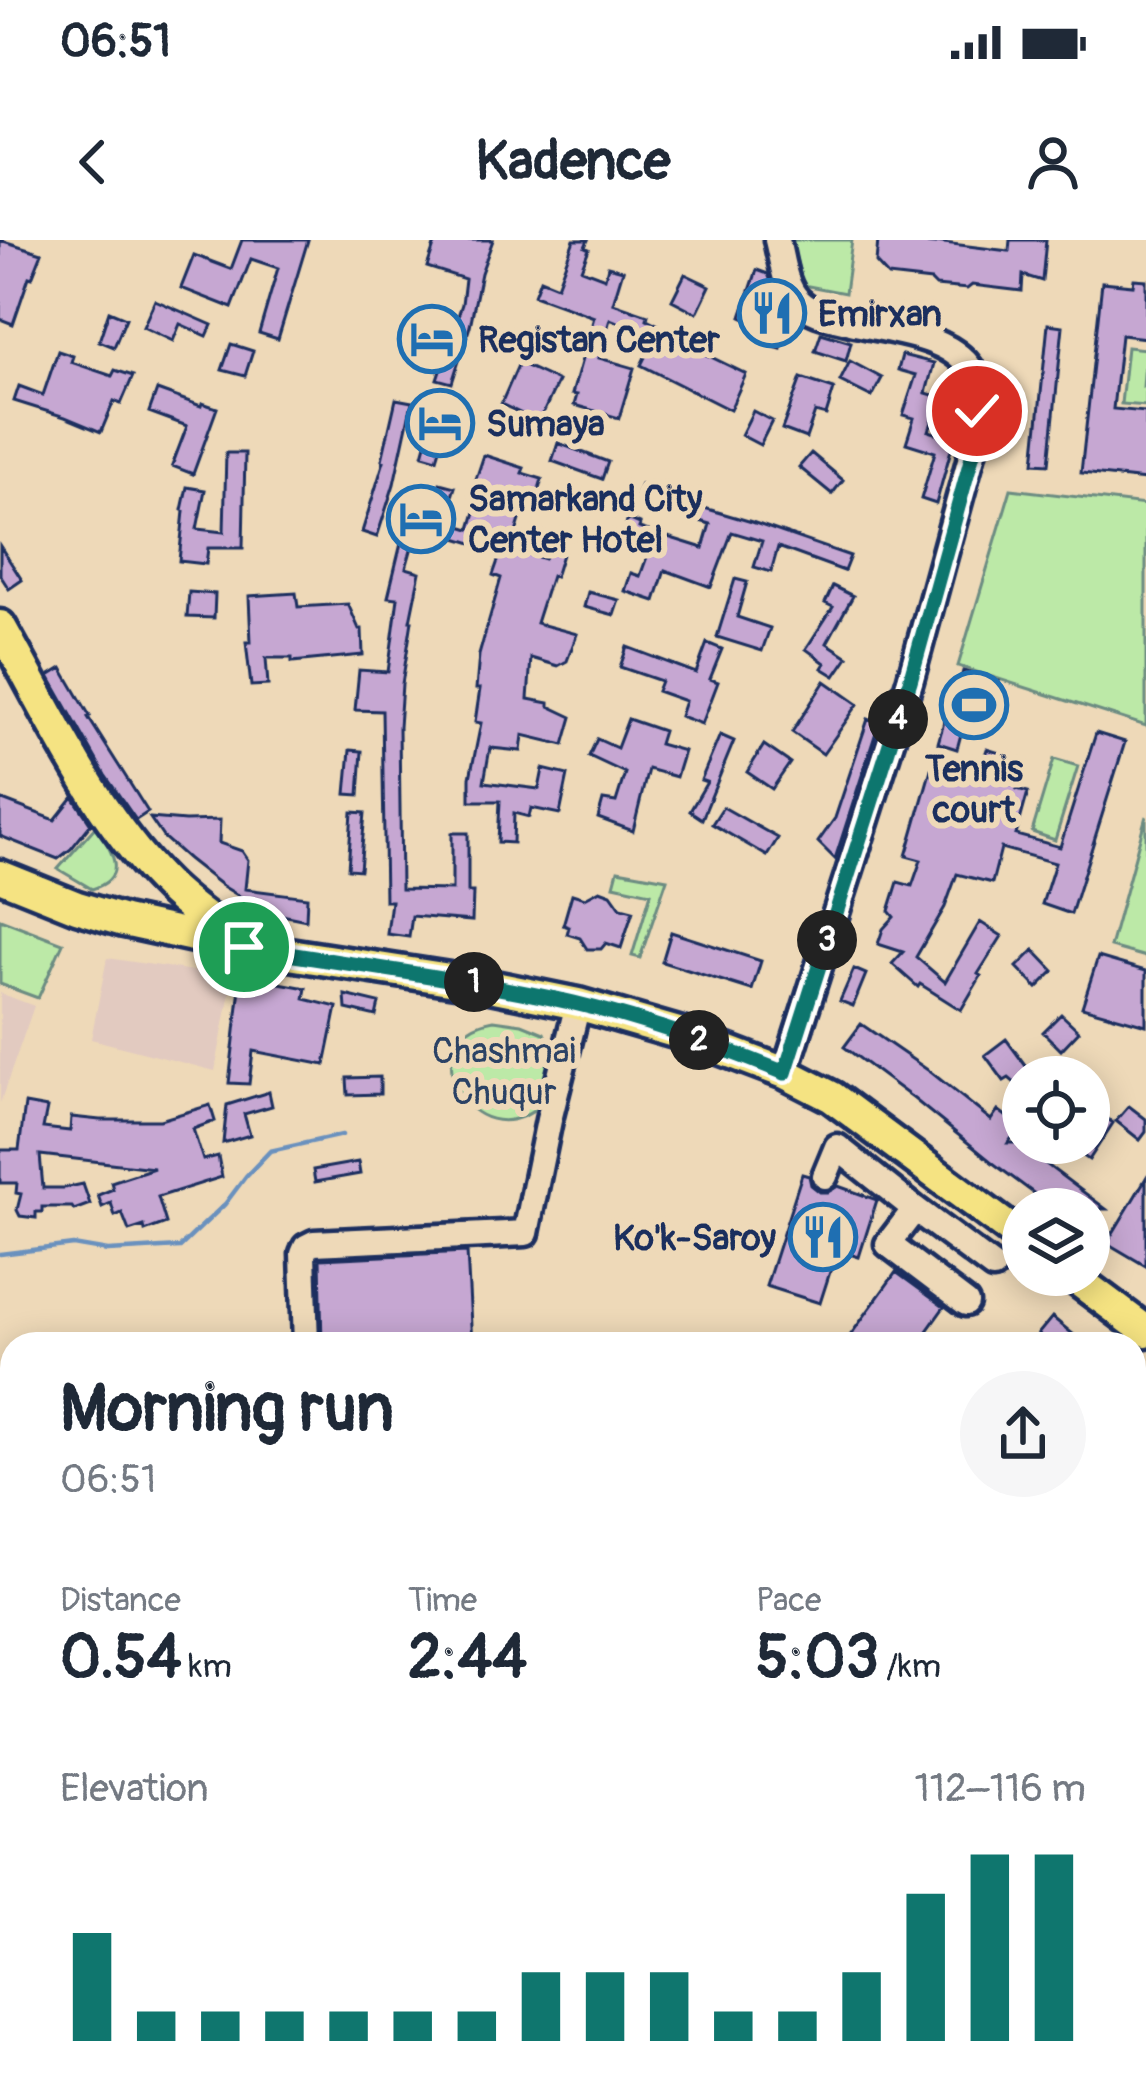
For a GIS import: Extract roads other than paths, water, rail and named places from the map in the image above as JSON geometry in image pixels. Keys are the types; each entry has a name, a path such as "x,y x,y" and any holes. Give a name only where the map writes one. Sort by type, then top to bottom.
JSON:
{"main road":[{"path":"0,626 84,777 130,844 178,898 244,947"},
{"path":"0,876 106,916 244,947 476,982 578,1004 685,1035 832,1096 1002,1222"},
{"path":"1099,1296 1146,1331"}],"street":[{"path":"777,240 791,291 801,304 818,314 928,340 956,352 974,375 978,404 976,442 910,681 785,1073"},
{"path":"306,1332 303,1254 314,1243 526,1233 578,1004"},
{"path":"825,1176 837,1147 954,1238"},
{"path":"954,1238 936,1281 889,1244 954,1238"}],"waterway":[{"path":"0,1254 73,1245 108,1251 180,1247 270,1151 342,1135"}],"place":[{"name":"Emirxan","path":"772,313"},
{"name":"Registan Center","path":"432,339"},
{"name":"Sumaya","path":"440,423"},
{"name":"Samarkand City Center Hotel","path":"421,519"},
{"name":"Tennis court","path":"974,705"},
{"name":"Ko'k-Saroy","path":"823,1237"}],"park label":[{"name":"Chashmai Chuqur","path":"504,1070"}]}
